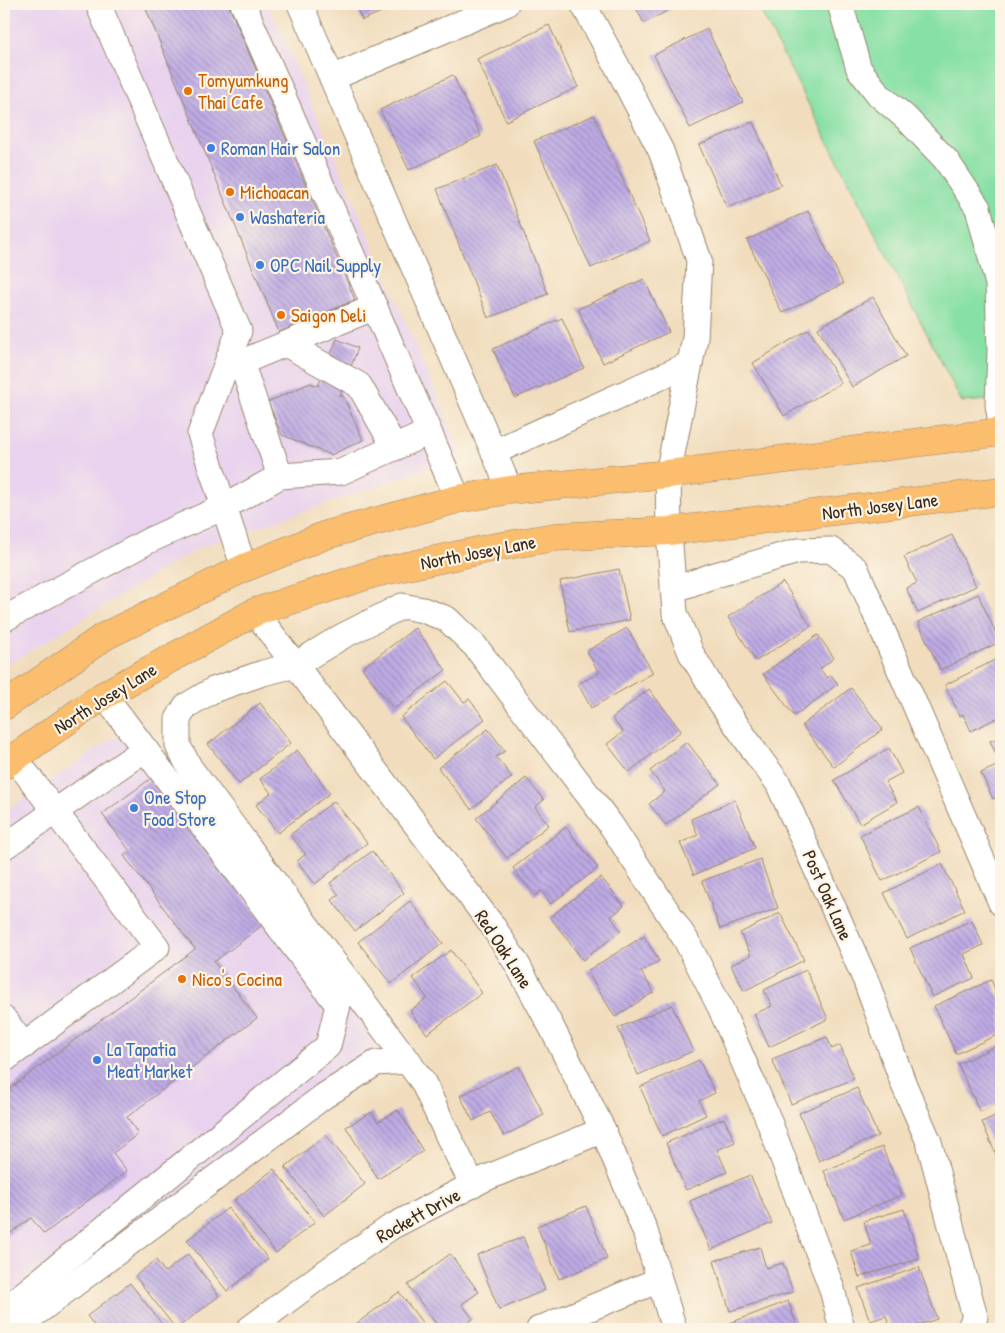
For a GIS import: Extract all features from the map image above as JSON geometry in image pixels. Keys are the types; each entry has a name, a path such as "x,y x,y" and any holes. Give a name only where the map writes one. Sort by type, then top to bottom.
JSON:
{"main road":[{"path":"4,706 104,636 244,568 326,535 458,499 510,490 668,474 1001,432"},
{"name":"North Josey Lane","path":"7,757 104,694 255,612 374,572 555,537 669,530 1001,491"}],"street":[{"path":"98,4 240,331 233,366 200,434 244,568"},
{"path":"243,4 458,499"},
{"path":"300,4 510,490"},
{"path":"332,78 506,4"},
{"name":"Post Oak Lane","path":"583,4 661,151 698,260 696,338 668,474 669,530 675,613 691,653 720,703 778,783 866,981 904,1085 929,1142 975,1317 969,1329"},
{"path":"840,4 859,69 879,95 906,118 946,160 978,208 998,284 1000,350 998,404 1001,423"},
{"path":"233,366 375,307"},
{"path":"286,344 359,385 394,448"},
{"path":"494,452 690,364"},
{"path":"233,366 280,476"},
{"path":"4,619 150,540 224,507 280,476 341,472 429,432"},
{"path":"673,590 712,576 798,551 831,550 856,569 1001,903"},
{"path":"473,1184 423,1082 409,1061 190,768 178,746 178,719 186,706 213,690 263,673 295,665 341,637 402,606 423,610 446,619 475,646 611,825 686,940 720,1007 767,1116 832,1289 842,1329"},
{"name":"Red Oak Lane","path":"255,612 492,926 517,964 603,1130 644,1231 674,1329"},
{"path":"4,1310 328,1046 338,1005 104,694"},
{"path":"4,847 145,749"},
{"path":"4,1060 157,947 55,811 7,757"},
{"path":"4,1019 24,1046"},
{"path":"14,1329 324,1096 376,1062 409,1061"},
{"name":"Rockett Drive","path":"249,1329 320,1276 391,1227 473,1184 603,1130"},
{"path":"540,1329 659,1280"}],"shaded area":[{"path":"4,4 269,4 463,456 198,548 4,667"},
{"path":"140,720 383,1041 4,1326 4,812"}],"green space":[{"path":"757,4 1001,4 1001,399 962,402"}],"building":[{"path":"144,4 228,4 355,300 279,332"},
{"path":"355,4 401,4 362,20"},
{"path":"634,4 681,4 644,23"},
{"path":"549,25 578,87 506,121 477,59"},
{"path":"707,29 743,102 690,128 654,55"},
{"path":"453,75 481,136 409,170 380,110"},
{"path":"594,115 650,241 591,268 534,141"},
{"path":"753,122 781,185 727,208 699,145"},
{"path":"497,165 548,294 488,318 437,189"},
{"path":"808,211 843,284 782,313 747,240"},
{"path":"644,279 669,332 603,363 578,309"},
{"path":"873,297 906,356 852,387 818,328"},
{"path":"562,318 584,368 515,398 493,349"},
{"path":"809,329 841,383 784,416 753,363"},
{"path":"337,339 358,348 340,395 343,396 363,440 331,455 282,435 268,402 310,383 318,386"},
{"path":"952,535 976,586 918,613 906,588 917,583 904,557"},
{"path":"619,569 630,620 570,632 560,581"},
{"path":"783,582 811,626 756,661 728,617"},
{"path":"978,594 1000,642 940,670 918,622"},
{"path":"415,628 446,670 394,709 362,668"},
{"path":"627,628 653,673 591,708 578,684 599,673 587,651"},
{"path":"818,635 834,658 820,669 827,678 831,675 838,684 794,716 763,674"},
{"path":"1001,657 1001,716 971,731 963,714 960,716 945,685"},
{"path":"447,681 464,702 469,699 485,719 433,759 401,717"},
{"path":"851,688 883,729 834,767 802,725"},
{"path":"649,689 681,731 629,772 607,744 623,732 612,718"},
{"path":"260,703 291,743 239,784 208,744"},
{"path":"488,729 505,751 496,757 512,777 471,809 438,768"},
{"path":"1001,737 1001,764 990,741"},
{"path":"687,742 720,784 666,825 649,804 665,791 650,771"},
{"path":"889,748 902,773 885,782 897,802 860,824 834,780"},
{"path":"297,750 330,793 278,833 256,805 271,793 260,779"},
{"path":"1001,764 1001,795 993,799 981,773"},
{"path":"153,777 264,924 214,962 257,1018 127,1117 138,1134 113,1153 127,1171 44,1234 31,1218 4,1238 4,1093 195,949 124,856 130,851 102,814"},
{"path":"526,778 544,800 535,807 549,825 507,858 476,818"},
{"path":"735,800 755,848 694,875 680,843 698,835 691,819"},
{"path":"334,801 367,843 315,884 297,861 306,854 290,835"},
{"path":"919,807 941,852 882,881 860,835"},
{"path":"566,827 598,868 551,904 541,891 535,896 513,868"},
{"path":"372,851 404,893 355,931 332,900 339,895 330,883"},
{"path":"760,859 778,908 720,929 702,881"},
{"path":"942,864 965,910 907,939 884,893"},
{"path":"601,877 624,906 611,917 621,931 583,960 550,917"},
{"path":"410,901 443,943 391,984 358,942"},
{"path":"780,913 804,960 744,991 731,965 751,955 740,933"},
{"path":"972,920 983,945 964,954 974,978 932,997 910,948"},
{"path":"644,936 659,961 641,972 654,992 615,1017 587,971"},
{"path":"451,950 482,993 427,1034 410,1011 427,998 413,978"},
{"path":"806,970 828,1019 769,1047 754,1014 772,1006 764,990"},
{"path":"991,980 1001,1002 1001,1033 956,1054 934,1006"},
{"path":"672,1005 693,1051 638,1075 618,1028"},
{"path":"827,1037 832,1049 840,1045 854,1079 791,1104 772,1059"},
{"path":"1001,1044 1001,1102 980,1112 958,1064"},
{"path":"699,1060 715,1093 699,1101 706,1115 662,1136 640,1087"},
{"path":"519,1066 544,1115 504,1136 490,1112 473,1121 460,1096"},
{"path":"857,1088 878,1136 819,1161 799,1113"},
{"path":"398,1110 423,1151 378,1179 346,1127 372,1112 378,1122"},
{"path":"1001,1113 1001,1166 982,1122"},
{"path":"724,1118 735,1142 717,1150 727,1172 686,1190 666,1143"},
{"path":"326,1135 365,1184 324,1216 285,1167"},
{"path":"882,1147 902,1195 844,1219 824,1171"},
{"path":"274,1169 315,1222 276,1253 234,1200"},
{"path":"750,1175 772,1223 711,1250 690,1201"},
{"path":"586,1206 607,1259 559,1279 537,1226"},
{"path":"228,1208 268,1259 227,1291 187,1240"},
{"path":"904,1209 919,1259 859,1277 851,1251 871,1245 864,1221"},
{"path":"523,1237 545,1290 499,1310 477,1255"},
{"path":"760,1247 766,1268 783,1263 793,1292 730,1311 714,1261"},
{"path":"188,1254 219,1296 176,1329 135,1276 156,1260 165,1272"},
{"path":"450,1254 479,1292 462,1304 473,1319 459,1329 440,1329 408,1285"},
{"path":"919,1267 937,1319 907,1329 891,1329 886,1316 870,1321 858,1288"},
{"path":"130,1283 164,1329 97,1329 87,1316"},
{"path":"399,1292 427,1329 360,1329 356,1324"},
{"path":"788,1301 798,1329 733,1329 730,1323"}],"place":[{"name":"Tomyumkung Thai Cafe","path":"188,91"},
{"name":"Roman Hair Salon","path":"211,148"},
{"name":"Michoacan","path":"230,192"},
{"name":"Washateria","path":"240,217"},
{"name":"OPC Nail Supply","path":"260,265"},
{"name":"Saigon Deli","path":"281,315"},
{"name":"One Stop Food Store","path":"134,808"},
{"name":"Nico's Cocina","path":"182,979"},
{"name":"La Tapatia Meat Market","path":"97,1060"}]}
